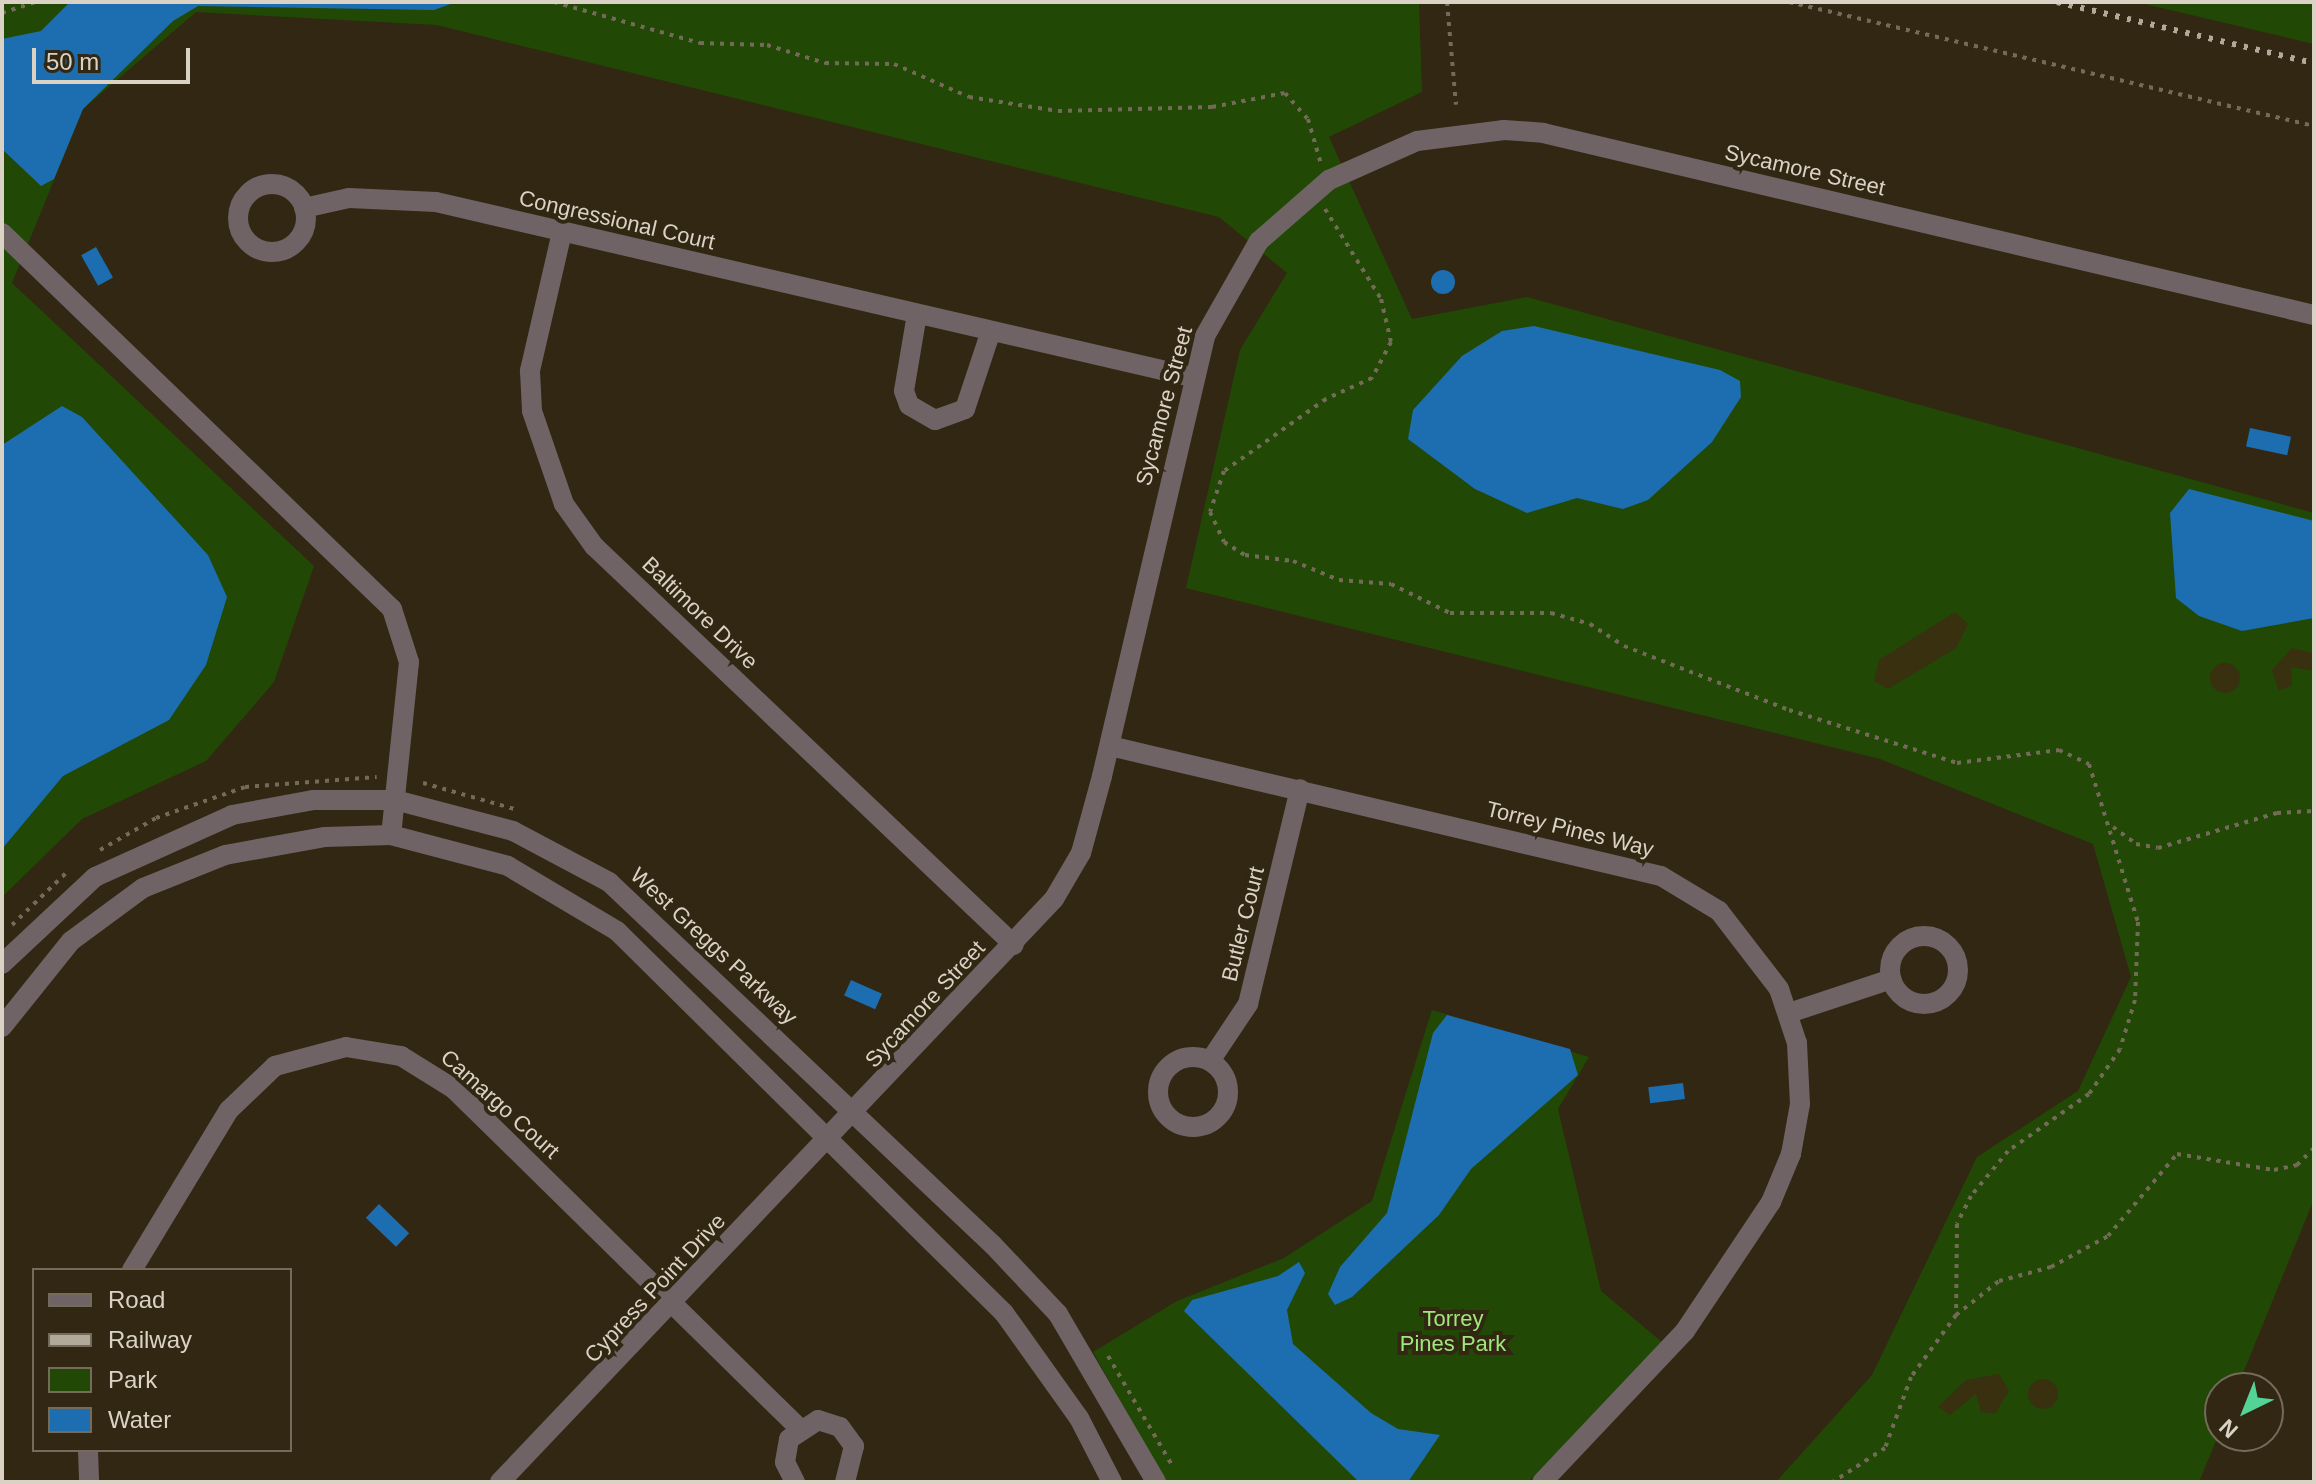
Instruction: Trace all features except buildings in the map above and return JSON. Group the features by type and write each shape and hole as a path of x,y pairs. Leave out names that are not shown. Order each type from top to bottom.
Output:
{"street":[{"name":"Sycamore Street","path":"844,1125 1014,945 1081,853 1110,746 1192,377 1236,272 1286,213 1322,186 1417,141 1504,130 1543,133 2314,315"},
{"name":"Congressional Court","path":"304,208 388,196 562,232 1192,377"},
{"name":"Baltimore Drive","path":"562,232 530,371 532,411 564,504 594,546 1014,945"},
{"path":"2,233 392,609 409,662 391,835"},
{"path":"917,314 904,391 909,405 935,420 965,409 991,331"},
{"name":"Torrey Pines Way","path":"1110,746 1661,876 1719,911 1753,948 1789,1013 1800,1104 1791,1154 1771,1202 1685,1331 1542,1482"},
{"name":"Butler Court","path":"1210,1061 1248,1004 1300,789"},
{"name":"West Greggs Parkway","path":"2,964 95,877 159,842 232,815 313,800 395,800 513,831 609,882 844,1125 1004,1313 1079,1418 1112,1482"},
{"name":"West Greggs Parkway","path":"2,1027 71,941 143,888 270,844 391,835 508,866 617,931 1058,1314 1156,1482"},
{"path":"1789,1013 1891,979"},
{"name":"Camargo Court","path":"133,1268 244,1091 288,1059 320,1049 365,1048 436,1074 676,1300 799,1428"},
{"name":"Cypress Point Drive","path":"500,1482 844,1125"},
{"path":"795,1482 785,1450 799,1428 829,1422 849,1435 856,1457 845,1482"},
{"path":"88,1452 89,1482"}],"path":[{"path":"2,13 35,2"},
{"path":"554,2 700,43 767,45 825,63 894,64 969,97 1058,111 1212,107 1285,93 1308,119 1335,233 1381,299 1391,342 1372,378 1326,399 1224,471 1210,512 1224,542 1245,555 1293,561 1339,580 1391,584 1450,613 1551,613 1590,624 1624,646 1789,710 1957,763 2059,750 2089,764 2111,825 2138,922 2135,1000 2124,1037 2089,1094 2008,1151 1971,1196 1957,1224 1956,1315"},
{"path":"1447,2 1456,105"},
{"path":"1789,2 2314,126"},
{"path":"2,313 2,339"},
{"path":"2111,825 2136,844 2158,848 2277,813 2314,811"},
{"path":"1833,1482 1885,1448 1911,1377 1956,1315 1999,1281 2051,1267 2108,1236 2177,1154 2274,1170 2297,1165 2314,1148"}],"green space":[{"path":"2,2 1419,2 1422,92 1329,137 1412,319 1527,297 2314,513 2314,1199 2244,1372 2204,1372 2204,1452 2211,1452 2199,1482 1776,1482 1872,1375 1977,1157 2078,1091 2131,977 2093,844 1880,759 1186,588 1240,350 1287,273 1219,217 437,25 196,12 83,109 12,283 314,566 274,682 206,761 82,819 2,897"},
{"path":"2136,2 2314,2 2314,44"},
{"name":"Torrey Pines Park","path":"1432,1010 1589,1057 1558,1109 1601,1291 1663,1343 1528,1482 1166,1482 1093,1352 1177,1301 1284,1258 1372,1201"}],"sand":[{"path":"1955,612 1968,624 1956,648 1888,689 1874,681 1879,660"},
{"path":"2292,648 2313,653 2314,671 2291,667 2292,685 2279,691 2272,670"},
{"path":"2225,663 2236,667 2240,678 2236,689 2225,693 2214,689 2210,678 2214,667"},
{"path":"1999,1374 2009,1391 1995,1414 1981,1412 1976,1394 1950,1415 1938,1407 1966,1380"},
{"path":"2043,1379 2054,1383 2058,1394 2054,1405 2043,1409 2032,1405 2028,1394 2032,1383"}],"water":[{"path":"70,2 456,2 434,10 198,6 173,21 83,109 54,179 41,186 2,149 2,39 41,31"},
{"path":"96,247 113,278 98,286 81,255"},
{"path":"1443,270 1451,274 1455,282 1451,290 1443,294 1435,290 1431,282 1435,274"},
{"path":"1534,326 1720,370 1740,381 1741,397 1712,442 1648,500 1623,509 1577,498 1527,513 1475,489 1408,439 1413,410 1462,356 1502,331"},
{"path":"62,406 82,417 208,555 227,597 206,665 169,720 63,776 2,849 2,445"},
{"path":"2250,428 2291,437 2287,455 2246,447"},
{"path":"2189,489 2314,521 2314,618 2242,631 2199,616 2176,598 2170,513"},
{"path":"851,980 882,994 875,1009 844,996"},
{"path":"1447,1015 1570,1049 1578,1075 1471,1169 1439,1215 1352,1297 1335,1305 1328,1294 1340,1267 1387,1213 1433,1033"},
{"path":"1683,1083 1685,1099 1650,1103 1648,1087"},
{"path":"379,1204 409,1233 396,1247 366,1218"},
{"path":"1299,1262 1305,1273 1287,1310 1293,1344 1371,1413 1398,1429 1440,1435 1408,1482 1359,1482 1184,1311 1192,1300 1278,1276"}],"railway":[{"path":"2057,2 2314,63"}]}
